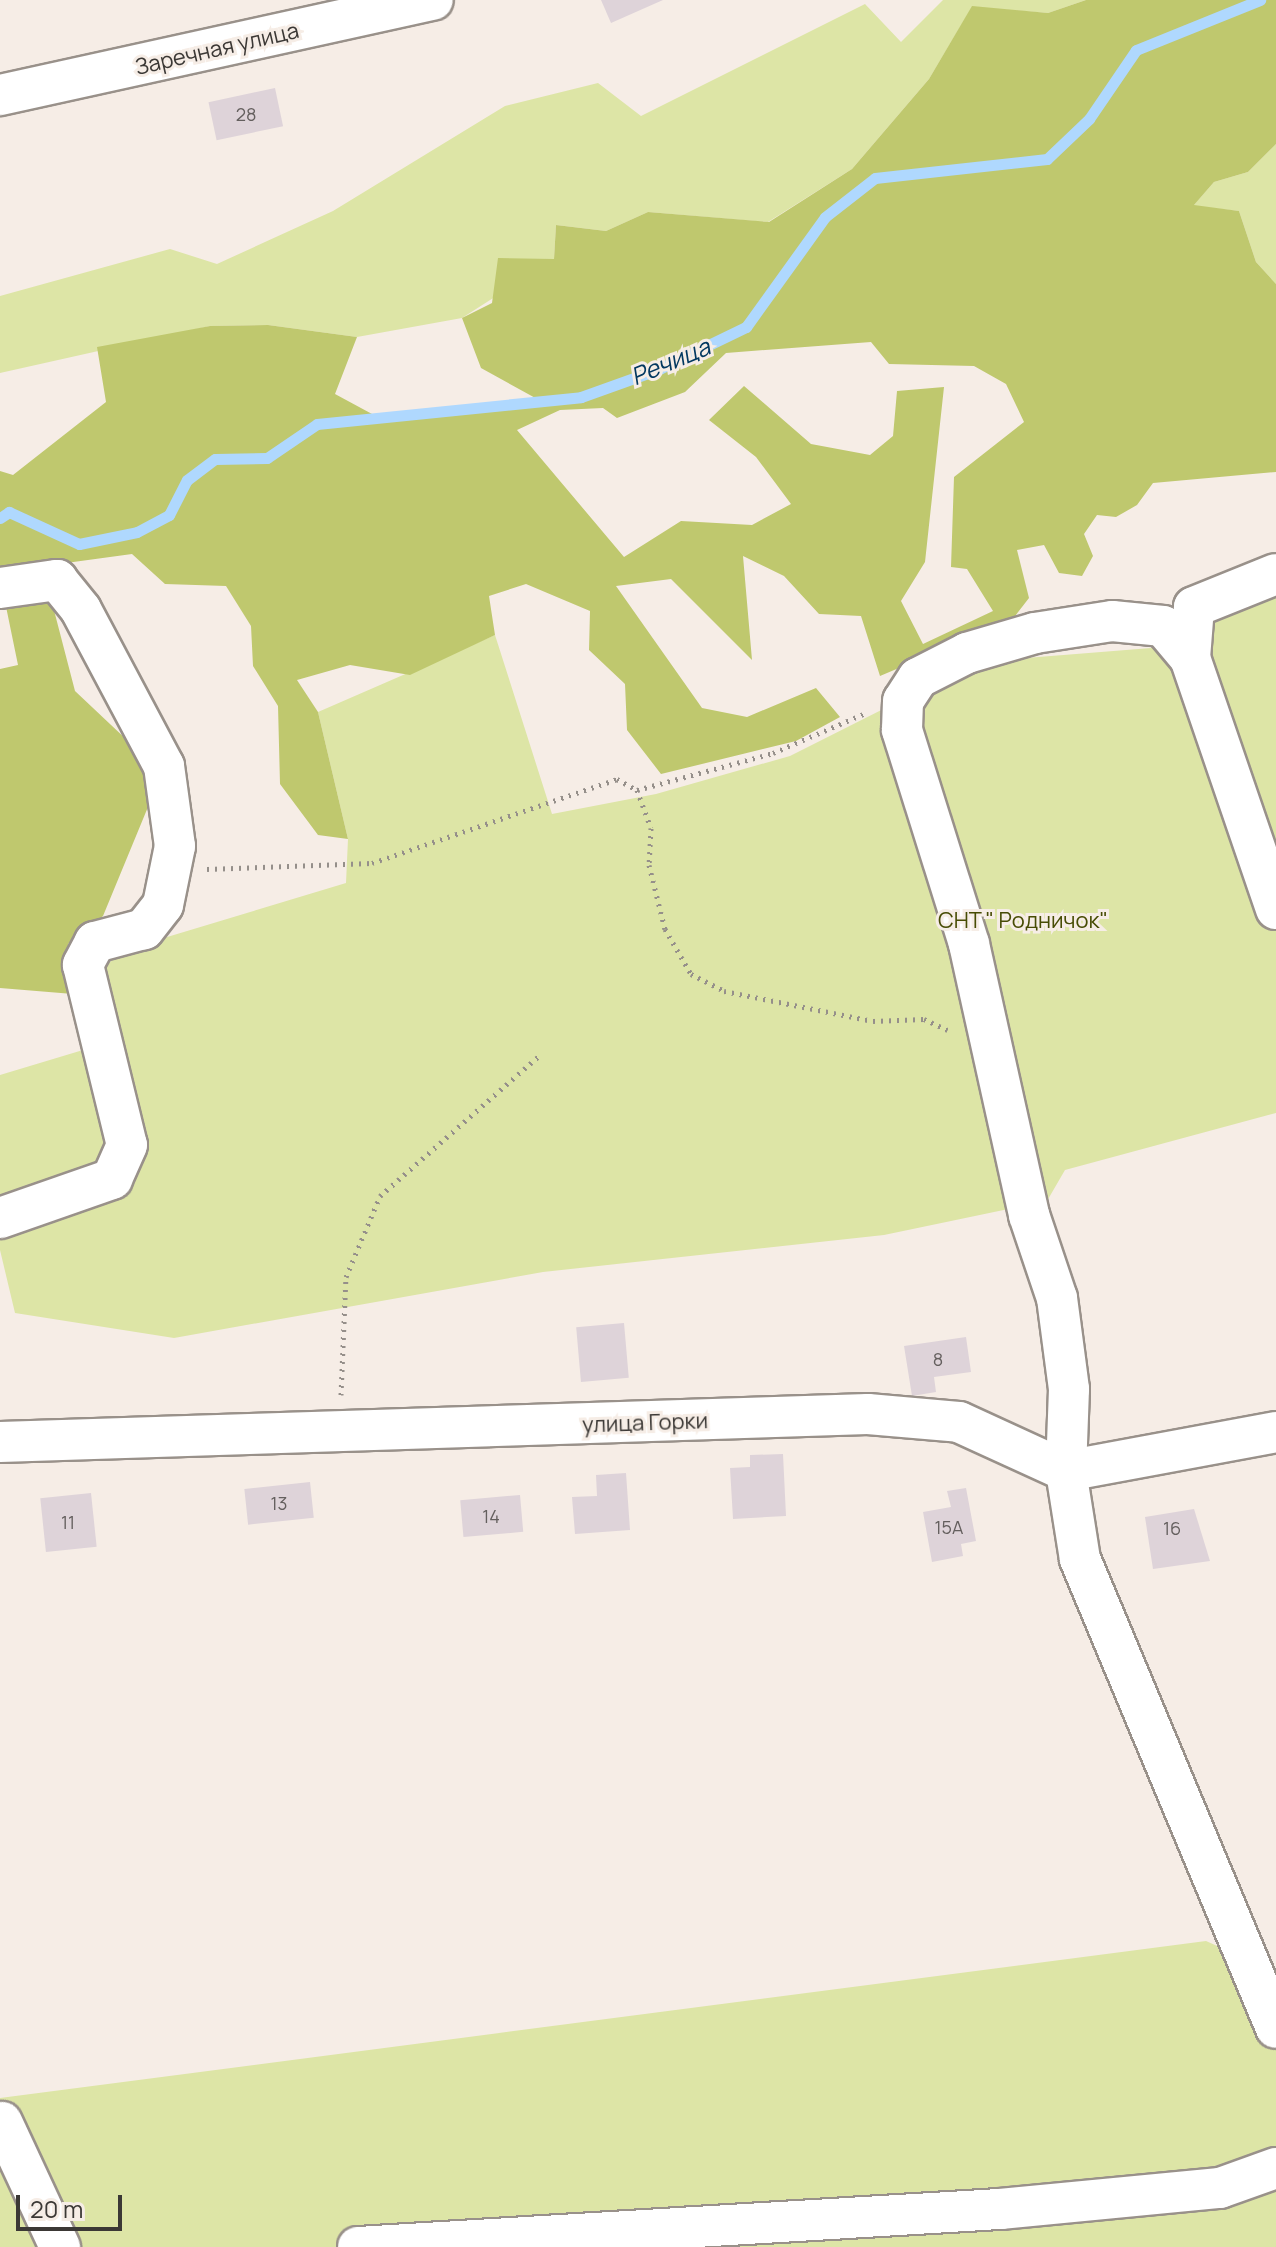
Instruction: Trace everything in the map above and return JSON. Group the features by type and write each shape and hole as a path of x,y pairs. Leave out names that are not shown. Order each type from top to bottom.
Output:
{"street":[{"name":"Заречная улица","path":"0,95 433,0"},
{"path":"1190,658 1194,607 1276,574"},
{"path":"0,588 57,580 81,610 164,766 175,846 163,905 144,929 95,942 83,965 127,1145 112,1179 0,1218"},
{"path":"1276,909 1190,658 1163,626 1112,621 1035,633 918,678 903,701 902,718 969,944 1029,1215 1057,1298 1069,1389 1066,1471 1080,1559 1276,2028"},
{"name":"улица Горки","path":"0,1442 868,1414 959,1422 1066,1471"},
{"path":"1066,1471 1276,1432"},
{"path":"2,2122 60,2247"},
{"path":"358,2247 1000,2209 1220,2188 1276,2168"}],"path":[{"path":"637,790 773,753 882,707 902,718"},
{"path":"163,905 203,869 372,863 617,779 637,790 651,828 649,865 665,929 691,974 724,991 873,1021 924,1019 956,1035"},
{"path":"343,1432 346,1277 380,1196 539,1056"}],"green space":[{"path":"943,0 1086,0 1048,13 972,7 929,79 852,169 768,222 648,212 606,231 556,225 554,259 462,318 357,337 268,325 210,326 0,373 0,296 170,249 217,264 333,211 505,106 598,83 641,116 865,4 901,42"},
{"path":"1086,0 1276,0 1276,144 1248,172 1214,182 1194,205 1239,211 1256,262 1276,284 1276,472 1153,483 1137,505 1116,517 1097,515 1084,534 1093,556 1082,576 1059,573 1044,545 1017,550 1029,598 1012,620 880,676 861,616 819,614 784,576 743,556 752,660 671,579 616,586 702,708 747,717 816,688 840,717 796,741 661,774 627,730 625,684 589,650 590,611 526,584 489,596 495,635 410,675 350,665 297,680 318,712 348,839 318,835 280,784 278,706 253,666 251,626 226,586 165,584 132,554 0,572 0,471 13,475 106,402 97,347 210,326 268,325 357,337 335,394 385,421 539,400 481,368 462,318 492,303 498,258 554,259 556,225 606,231 648,212 769,222 852,169 929,79 972,6 1048,13","holes":["871,342 889,364 974,366 1006,384 1024,422 954,477 951,567 967,569 993,611 923,644 901,601 925,562 944,387 897,391 893,436 870,455 811,444 744,386 709,420 756,457 791,504 752,525 681,521 624,557 517,430 560,410 603,408 617,418 685,392 726,353"]},
{"path":"1276,144 1276,284 1256,262 1239,211 1193,206 1214,182 1248,172"},
{"path":"49,591 75,691 128,741 155,790 103,916 68,944 73,994 0,988 0,669 18,665 3,592"},
{"name":"СНТ \" Родничок\"","path":"1276,596 1276,1113 1065,1170 1047,1201 884,1235 543,1272 174,1338 15,1313 0,1250 0,1075 83,1050 73,994 124,950 346,883 348,839 318,712 495,635 552,814 656,794 790,756 931,685 1026,658 1151,648 1210,612"},
{"path":"1206,1941 1276,1972 1276,2247 0,2247 0,2098"}],"building":[{"path":"601,0 663,0 611,23"},
{"path":"275,88 283,126 217,140 208,102"},
{"path":"624,1323 629,1378 581,1382 576,1327"},
{"path":"966,1337 971,1372 934,1377 936,1392 912,1396 904,1346"},
{"path":"783,1454 786,1516 733,1519 730,1468 750,1467 750,1455"},
{"path":"626,1473 630,1530 575,1534 572,1497 597,1496 596,1475"},
{"path":"310,1482 314,1518 248,1525 244,1489"},
{"path":"966,1488 976,1541 961,1544 963,1556 932,1562 923,1512 951,1507 947,1491"},
{"path":"91,1493 97,1547 46,1552 40,1498"},
{"path":"520,1495 523,1532 463,1537 460,1500"},
{"path":"1194,1509 1210,1561 1153,1569 1145,1517"}],"waterway":[{"name":"Речица","path":"0,518 9,512 79,544 137,532 169,515 187,480 215,459 267,458 317,424 581,397 659,369 746,327 825,217 875,178 1047,159 1089,119 1136,50 1260,0"}]}
